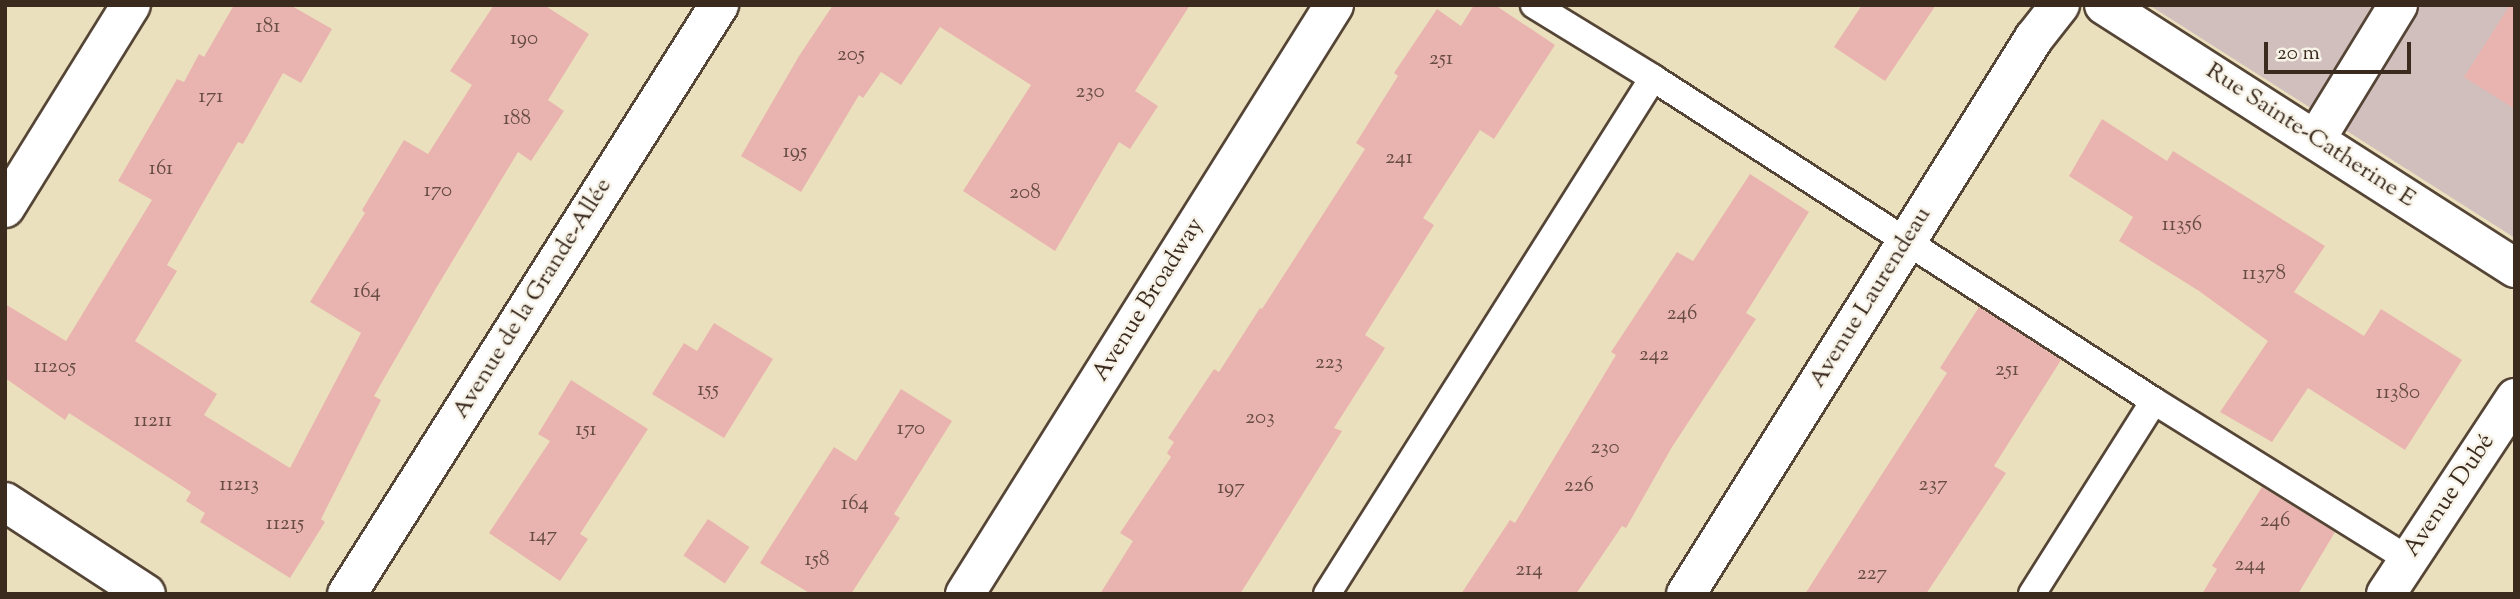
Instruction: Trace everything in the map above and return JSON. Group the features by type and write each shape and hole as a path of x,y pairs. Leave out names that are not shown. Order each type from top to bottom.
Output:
{"street":[{"path":"5,208 131,5"},
{"name":"Avenue de la Grande-Allée","path":"347,594 719,5"},
{"name":"Avenue Broadway","path":"965,594 1334,5"},
{"name":"Avenue Laurendeau","path":"1686,594 1906,241 2035,38 2060,5"},
{"name":"Rue Sainte-Catherine E","path":"2104,5 2515,268"},
{"path":"2316,139 2398,5"},
{"name":"Avenue Dubé","path":"2386,594 2515,398"},
{"path":"5,502 146,594"}],"lane":[{"path":"1534,5 1653,78 2154,401 2408,559"},
{"path":"1327,594 1653,78"},
{"path":"2032,594 2154,401"}],"shaded area":[{"path":"2149,5 2515,5 2515,238"}],"building":[{"path":"234,5 290,5 332,29 301,83 283,73 243,144 238,142 167,265 177,271 135,341 217,394 204,415 290,468 361,333 310,302 365,213 362,210 404,140 428,154 472,85 450,71 494,5 544,5 589,34 548,100 564,111 531,161 518,152 435,290 374,396 381,400 321,519 325,522 290,578 200,522 205,513 186,501 191,492 69,413 65,420 5,378 5,304 66,341 152,200 118,181 177,79 184,82 199,54 204,57"},
{"path":"833,5 1190,5 1135,91 1158,106 1130,149 1119,142 1055,251 963,191 1031,85 940,27 901,85 881,72 863,98 859,95 801,192 741,156 799,56"},
{"path":"1474,5 1495,5 1555,45 1494,139 1480,130 1423,218 1434,225 1365,335 1385,348 1334,428 1342,431 1240,594 1100,594 1133,541 1120,533 1171,457 1167,453 1174,442 1168,438 1214,369 1219,372 1260,308 1262,309 1365,149 1356,143 1398,76 1394,73 1437,9 1461,26"},
{"path":"1862,5 1936,5 1885,81 1834,47"},
{"path":"2510,5 2515,5 2515,109 2464,77"},
{"path":"2102,119 2167,161 2173,151 2325,246 2294,292 2364,336 2381,309 2462,360 2405,450 2308,388 2272,442 2220,412 2268,341 2199,291 2119,241 2133,217 2069,176"},
{"path":"1750,174 1809,212 1746,313 1756,319 1672,447 1626,528 1622,526 1576,594 1461,594 1510,520 1515,523 1616,355 1611,352 1677,252 1693,261"},
{"path":"1979,307 2061,360 1994,466 2006,473 1926,594 1805,594 1947,373 1940,368"},
{"path":"714,323 773,359 724,438 652,394 684,343 697,351"},
{"path":"571,380 648,429 580,534 588,539 560,581 489,533 550,441 538,434"},
{"path":"901,389 952,421 894,514 900,518 851,594 811,594 760,563 834,447 856,461"},
{"path":"2262,487 2335,532 2298,594 2202,594 2217,569 2212,566"},
{"path":"708,519 749,547 725,583 683,555"}]}
